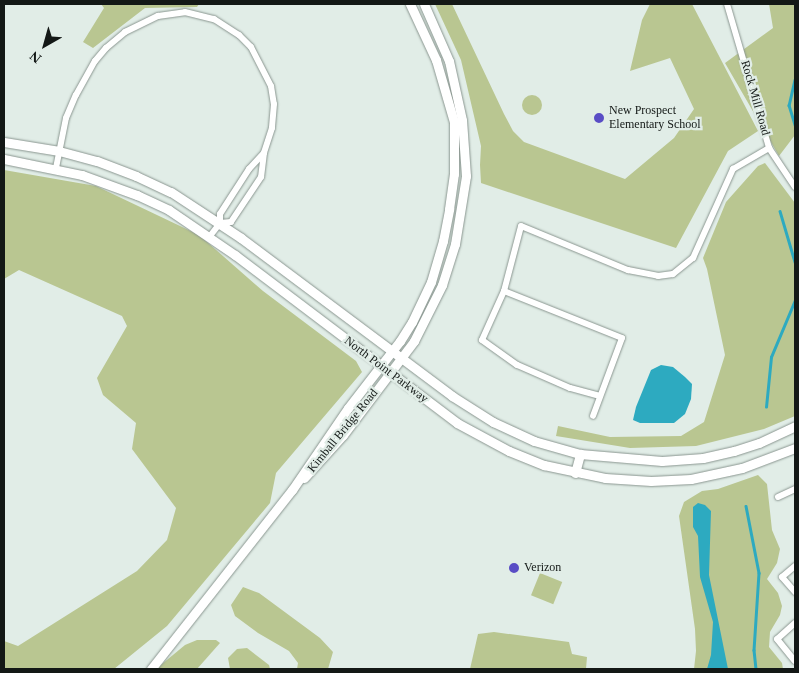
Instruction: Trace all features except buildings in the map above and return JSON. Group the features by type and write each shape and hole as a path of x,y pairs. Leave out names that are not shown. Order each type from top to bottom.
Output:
{"street":[{"name":"Kimball Bridge Road","path":"151,669 292,490 311,460 392,352 412,322 430,282 445,234 454,174 454,122 436,60 410,4"},
{"name":"Kimball Bridge Road","path":"292,490 322,461 400,358 422,327 446,275 459,223 466,176 462,120 450,61 424,4"},
{"name":"Rock Mill Road","path":"726,4 769,148 795,187"},
{"path":"56,168 66,118 95,61 106,48 125,32 158,16 184,12 214,19 228,26 251,47 259,59 271,86 274,104 272,128 264,153 261,177 231,222 220,222"},
{"name":"North Point Parkway","path":"4,142 59,151 96,161 171,192 220,222 452,396 493,422 534,441 580,454 650,461 703,458 747,447 795,426"},
{"path":"600,396 570,388 516,365 482,340 504,291 521,226 628,270 658,276 681,269 693,258 733,168 769,148"},
{"path":"210,236 220,222 220,214 249,170 264,153"},
{"name":"North Point Parkway","path":"4,159 56,168 102,181 168,210 210,236 457,423 490,442 544,465 575,473 636,481 691,479 742,468 795,448"},
{"path":"504,291 622,338 593,416"},
{"path":"575,473 580,454"},
{"path":"778,497 795,489"},
{"path":"795,566 782,577 795,592"},
{"path":"795,624 777,639 795,661"}],"green space":[{"path":"101,4 199,4 197,7 145,8 93,48 83,42 104,8"},
{"path":"435,4 452,4 504,114 513,131 524,142 625,179 674,138 694,109 670,58 630,71 642,20 650,4 692,4 758,131 728,151 676,248 481,183 481,146 461,60"},
{"path":"769,4 795,4 795,135 779,156 725,63 773,28"},
{"path":"528,95 536,95 542,101 542,109 536,115 528,115 522,109 522,101"},
{"path":"765,163 795,203 795,416 764,429 696,446 630,448 556,436 558,426 610,437 681,436 704,422 725,355 703,258 726,202 758,166"},
{"path":"4,170 96,186 199,235 263,291 356,361 362,372 276,473 270,503 167,626 114,669 4,669 4,641 18,646 137,571 167,540 176,508 132,449 136,423 103,395 97,378 127,326 122,316 19,270 4,279"},
{"path":"758,475 767,484 772,530 780,549 777,563 767,579 778,593 782,606 780,615 770,632 769,647 782,663 783,669 694,669 696,651 695,629 679,516 684,502 702,491 718,489"},
{"path":"540,573 562,582 553,604 531,595"},
{"path":"243,587 259,593 320,638 333,652 328,669 297,669 298,663 289,651 258,633 235,616 231,605"},
{"path":"494,632 569,642 572,654 587,657 586,669 470,669 478,634"},
{"path":"197,640 216,640 220,643 197,669 156,669 185,645"},
{"path":"247,648 269,665 270,669 230,669 228,658 237,649"}],"water":[{"path":"661,365 673,367 692,384 691,399 685,414 674,423 640,423 633,420 636,407 651,370"},
{"path":"698,503 705,505 711,511 709,575 728,669 707,669 711,655 713,622 700,577 698,536 693,527 693,507"}],"waterway":[{"path":"795,80 789,105 795,125"},
{"path":"780,211 795,262"},
{"path":"766,407 771,357 795,300"},
{"path":"746,506 759,573 754,650 756,669"}],"place":[{"name":"New Prospect Elementary School","path":"599,118"},
{"name":"Verizon","path":"514,568"}]}
